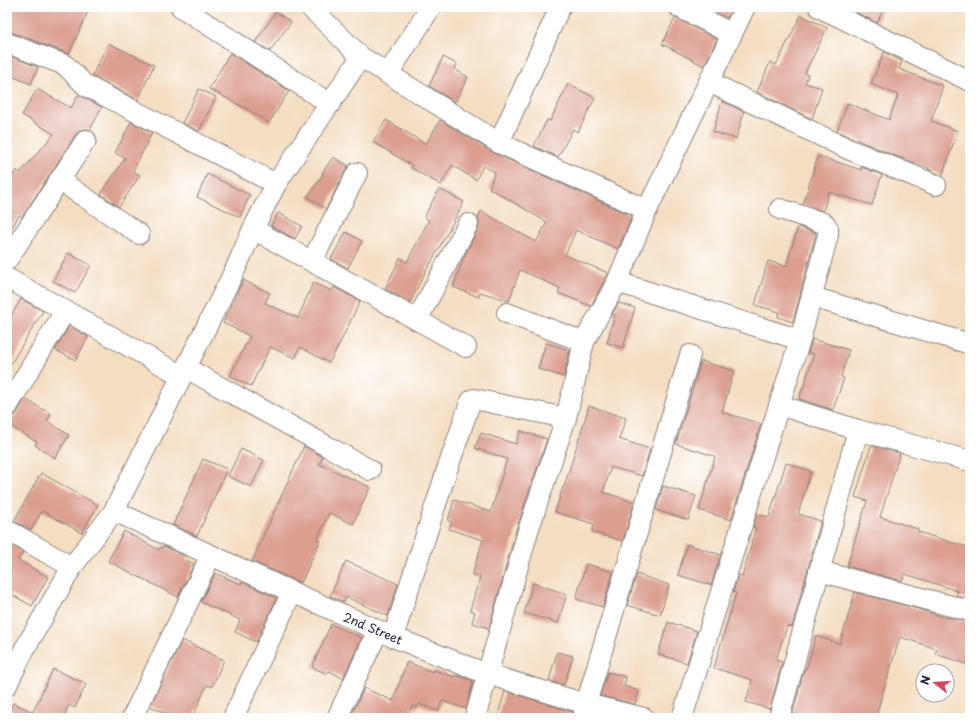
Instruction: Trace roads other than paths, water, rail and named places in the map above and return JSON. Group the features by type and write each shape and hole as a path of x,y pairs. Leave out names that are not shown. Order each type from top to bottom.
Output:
{"street":[{"path":"181,7 330,104"},
{"path":"310,7 361,57 498,143 647,210"},
{"path":"388,74 431,7"},
{"path":"498,143 560,7"},
{"path":"679,7 732,34"},
{"path":"475,718 528,531 566,418 584,342 617,282 647,210 745,7"},
{"path":"819,7 970,81"},
{"path":"7,43 66,65 86,86 276,184"},
{"path":"7,685 24,650 72,567 114,511 235,270 253,229 276,184 361,57"},
{"path":"709,82 848,150 936,184"},
{"path":"7,260 86,140"},
{"path":"312,261 357,173"},
{"path":"59,180 139,234"},
{"path":"682,718 800,340 828,235 828,228 824,223 780,209"},
{"path":"417,320 468,224"},
{"path":"253,229 466,347"},
{"path":"7,278 65,311 370,470"},
{"path":"617,282 800,340"},
{"path":"812,297 970,344"},
{"path":"7,407 65,311"},
{"path":"507,313 584,342"},
{"path":"584,711 690,355"},
{"path":"337,718 385,634 472,400 566,418"},
{"path":"779,405 858,430 970,462"},
{"path":"779,718 858,430"},
{"name":"2nd Street","path":"114,511 385,634 487,674 584,711 644,718"},
{"path":"7,530 72,567"},
{"path":"132,718 211,555"},
{"path":"819,571 970,611"},
{"path":"233,718 292,592"}]}
